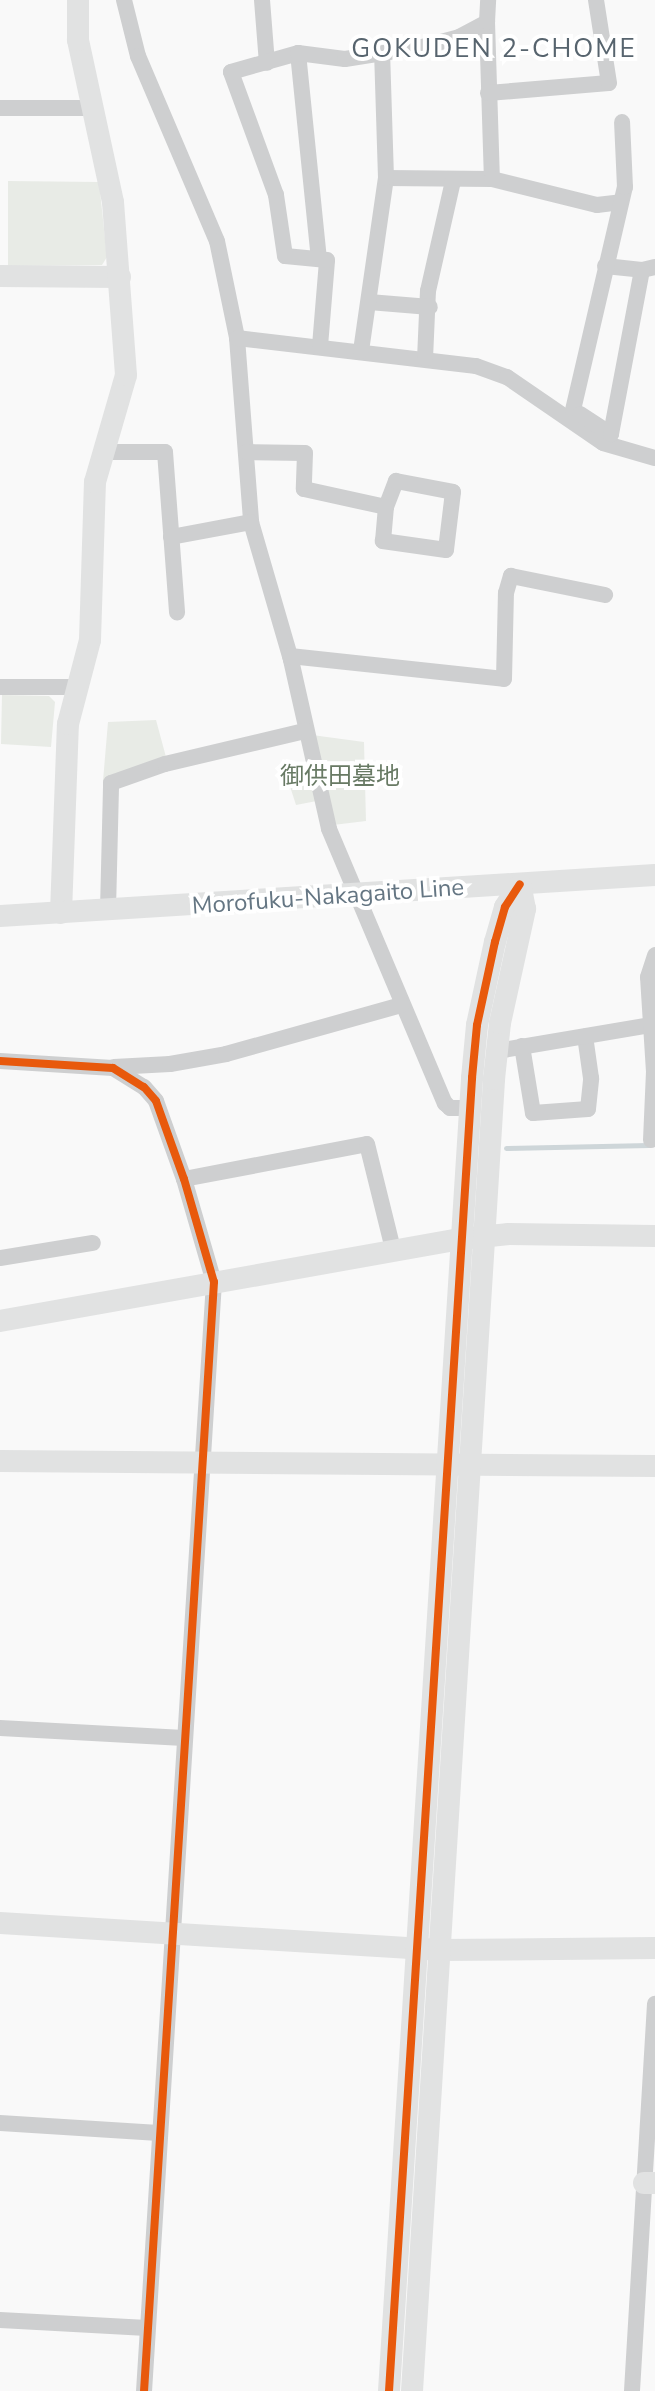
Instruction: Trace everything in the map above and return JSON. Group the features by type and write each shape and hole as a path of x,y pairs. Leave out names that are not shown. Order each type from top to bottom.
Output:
{"street":[{"path":"61,913 68,724 90,640 94,494 126,375 120,277 109,177 78,40 78,0"},
{"path":"124,0 138,56 217,241 237,338 251,522 290,656 329,829 445,1103 450,1108 470,1108"},
{"path":"262,0 267,63"},
{"path":"488,0 492,179"},
{"path":"488,93 609,83 596,0"},
{"path":"320,346 327,260 285,256 276,195 231,72 298,53 345,59 382,54 459,37 487,22"},
{"path":"298,53 319,258"},
{"path":"361,351 386,178 382,54"},
{"path":"0,108 92,108"},
{"path":"573,410 625,187 622,122"},
{"path":"386,178 492,179 597,205 621,202"},
{"path":"425,359 430,307 428,291 453,181"},
{"path":"530,392 537,386 611,434 648,269 605,266"},
{"path":"0,276 120,277"},
{"path":"369,302 430,307"},
{"path":"237,338 476,366 507,377 603,443 655,458"},
{"path":"104,452 165,452 177,613"},
{"path":"246,452 305,453 304,489 386,507"},
{"path":"396,481 453,492 446,550 383,541 386,507 396,481"},
{"path":"171,537 251,522"},
{"path":"290,656 504,679 506,593 511,576 605,595"},
{"path":"0,687 79,687"},
{"path":"108,910 111,783 165,764 305,731"},
{"name":"Morofuku-Nakagaito Line","path":"0,916 655,875"},
{"path":"389,2391 415,1949 458,1464 484,1236 497,1051 525,909 520,884"},
{"path":"412,2391 439,1950 458,1464 461,1239 470,1108 477,1025 495,942 505,907 520,884"},
{"path":"651,1140 654,1072 648,977 655,955"},
{"path":"0,1061 113,1068 170,1064 226,1054 401,1005"},
{"path":"497,1051 650,1025"},
{"path":"522,1046 533,1113 588,1109 591,1078 585,1036"},
{"path":"113,1068 144,1087 156,1101 184,1179 214,1282 144,2391"},
{"path":"184,1179 367,1144 393,1249"},
{"path":"0,1321 393,1249 484,1236 655,1236"},
{"path":"0,1258 93,1243"},
{"path":"0,1461 655,1466"},
{"path":"0,1728 184,1738"},
{"path":"0,1923 439,1950 655,1948"},
{"path":"632,2391 650,2183 655,2004"},
{"path":"0,2123 159,2133"},
{"path":"0,2320 147,2328"}],"green space":[{"path":"8,181 99,182 107,257 102,265 8,266"},
{"path":"2,695 49,696 55,702 51,747 1,744"},
{"path":"156,720 166,757 103,781 108,722"},
{"name":"御供田墓地","path":"312,735 364,742 366,821 333,825 327,799 296,805 286,774 319,766"}],"waterway":[{"path":"506,1148 649,1145"}],"cycle path":[{"path":"389,2391 472,1078 477,1025 495,942 505,907 520,884"},
{"path":"0,1061 113,1068 144,1087 156,1101 184,1179 214,1282 144,2391"}],"district":[{"name":"GOKUDEN 2-CHOME","path":"494,49"}]}
